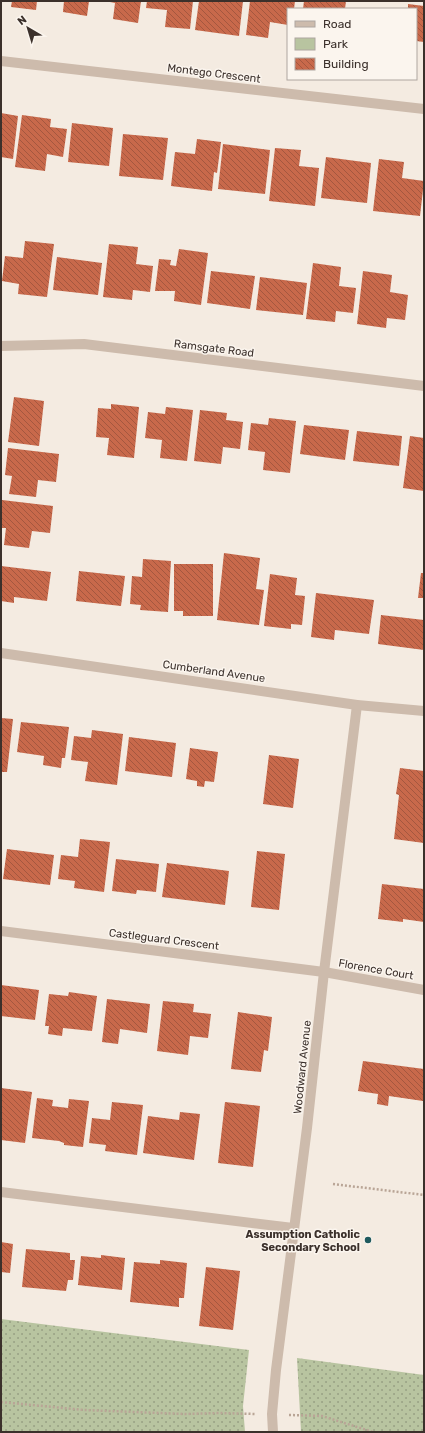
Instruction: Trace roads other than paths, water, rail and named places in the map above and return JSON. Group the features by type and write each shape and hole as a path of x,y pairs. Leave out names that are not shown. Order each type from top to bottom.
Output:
{"street":[{"name":"Montego Crescent","path":"1,61 424,109"},
{"name":"Ramsgate Road","path":"1,346 84,344 424,386"},
{"name":"Cumberland Avenue","path":"1,653 357,704 424,712"},
{"name":"Woodward Avenue","path":"273,1432 272,1414 357,704"},
{"name":"Castleguard Crescent","path":"1,931 324,972"},
{"name":"Florence Court","path":"324,972 424,990"},
{"path":"1,1192 294,1228"}],"place":[{"name":"Assumption Catholic Secondary School","path":"368,1240"}]}
